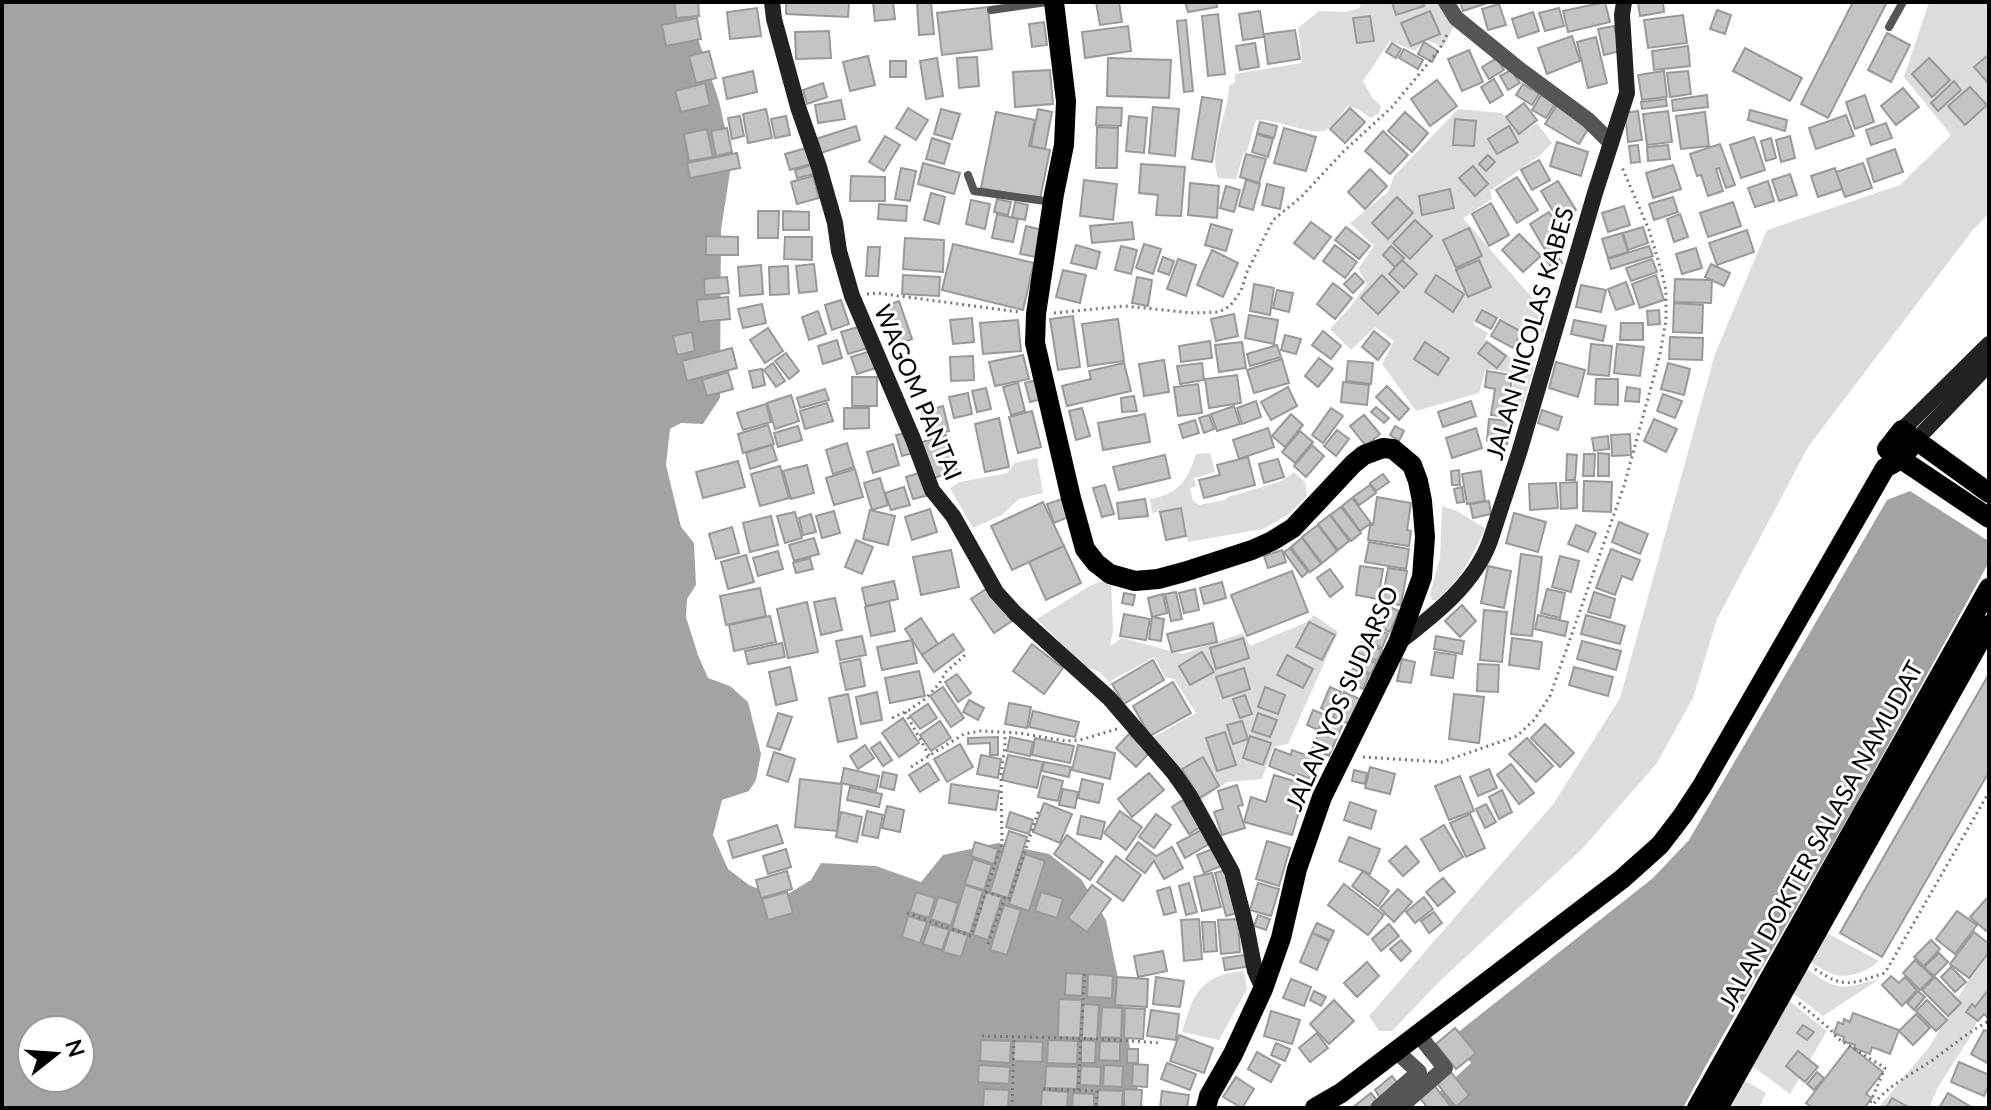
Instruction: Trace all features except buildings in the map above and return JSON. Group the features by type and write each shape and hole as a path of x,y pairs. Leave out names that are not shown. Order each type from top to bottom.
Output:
{"main road":[{"name":"JALAN YOS SUDARSO","path":"1054,2 1066,101 1064,145 1036,314 1035,343 1085,549 1110,574 1135,581 1158,579 1252,550 1293,528 1353,464 1364,455 1383,448 1393,449 1412,465 1422,501 1425,537 1422,577 1398,643 1322,797 1297,869 1281,938 1263,989 1233,1054 1209,1096 1206,1108"},
{"path":"1315,1108 1341,1093 1622,879 1660,845 1702,786 1891,459 1909,435 1989,493"},
{"path":"1891,459 1989,518"},
{"name":"JALAN DOKTER SALASA NAMUDAT","path":"1718,1108 1776,985 1989,588"},
{"name":"JALAN DOKTER SALASA NAMUDAT","path":"1697,1108 1776,985 1802,960 1989,625"}],"street":[{"name":"WAGOM PANTAI","path":"772,2 798,107 835,223 839,251 852,296 932,490 953,516 988,579 1015,613 1089,678 1173,772 1232,872 1255,971 1263,989"},
{"path":"1446,2 1456,18 1588,120 1611,143"},
{"name":"JALAN NICOLAS KABES","path":"1398,643 1447,603 1486,552 1519,453 1627,93 1622,15 1624,2"},
{"path":"1909,435 1989,344"},
{"path":"1909,435 1989,364"},
{"path":"1399,1108 1445,1068 1418,1034"},
{"path":"1378,1108 1419,1072 1396,1051"}],"lane":[{"path":"991,10 1047,2"},
{"path":"1889,27 1903,2"},
{"path":"968,175 974,191 1053,202"}],"path":[{"path":"852,296 877,293 1036,314 1125,306 1193,313 1219,312 1230,306 1241,291 1273,220 1301,197 1344,151 1392,107 1439,50 1456,18"},
{"path":"1343,756 1442,762 1517,736 1534,720 1550,696 1624,486 1660,354 1666,320 1666,291 1649,230 1611,143"},
{"path":"892,718 925,699 946,672 966,654"},
{"path":"905,712 930,757"},
{"path":"911,767 964,734 980,731 1066,741 1080,740 1132,723"},
{"path":"907,913 971,936 1002,843 1001,775 1005,733"},
{"path":"1802,960 1832,980 1849,984 1885,973 1989,792"},
{"path":"986,892 1009,899 1039,809"},
{"path":"988,944 1005,897"},
{"path":"1078,1090 1085,970"},
{"path":"1776,985 1837,1038 1885,1068 1869,1108"},
{"path":"1869,1108 1891,1086 1989,1021"},
{"path":"982,1036 1161,1043"},
{"path":"1012,1108 1014,1037"},
{"path":"1043,1089 1097,1091 1096,1108"}],"shaded area":[{"path":"2,2 691,2 696,33 719,101 732,159 721,230 720,398 703,424 681,423 670,429 666,465 681,527 694,543 696,585 687,599 686,617 698,655 708,678 730,686 748,702 761,754 756,780 749,791 722,800 713,835 728,869 749,885 781,898 811,880 821,863 876,866 921,882 943,855 998,843 1049,854 1081,879 1106,920 1125,1012 1132,1065 1143,1108 2,1108"},
{"path":"1361,2 1392,2 1396,15 1418,9 1423,2 1443,2 1455,24 1443,47 1426,40 1415,51 1390,41 1363,81 1381,106 1379,113 1371,118 1348,106 1332,125 1320,131 1256,120 1236,179 1218,178 1215,157 1229,86 1235,82 1235,74 1301,63 1298,28 1319,11 1345,12 1360,8","holes":["1370,16 1374,41 1357,43 1353,19"]},
{"path":"1929,2 1989,2 1989,56 1974,67 1989,84 1989,213 1972,231 1808,447 1717,619 1693,698 1657,763 1582,849 1440,981 1392,1031 1379,1031 1369,1016 1554,803 1620,698 1715,354 1767,230 1900,185 1951,135 1904,77","holes":["1929,58 1949,80 1932,96 1912,74","1970,87 1987,105 1965,125 1949,106"]},
{"path":"1458,109 1502,113 1519,135 1537,123 1552,143 1490,191 1492,199 1463,218 1548,316 1543,333 1524,332 1482,308 1473,324 1488,333 1485,339 1512,358 1533,360 1533,371 1521,412 1510,409 1514,373 1490,369 1485,371 1479,393 1416,411 1382,364 1394,341 1375,327 1351,350 1330,329 1367,284 1358,269 1374,246 1350,223 1388,192 1394,176","holes":["1397,197 1413,213 1389,239 1372,223","1479,260 1491,287 1469,297 1456,270","1436,276 1464,294 1453,311 1425,293","1425,342 1449,358 1438,375 1414,359"]},
{"path":"1210,453 1215,472 1194,478 1196,486 1190,488 1193,501 1199,505 1225,500 1282,481 1294,472 1305,482 1307,496 1289,514 1263,529 1188,542 1182,507 1152,513 1150,499 1175,490 1185,479 1196,454"},
{"path":"1037,458 1043,493 1019,499 1002,515 973,528 950,488 960,482 1007,473 1015,463"},
{"path":"1910,491 1987,540 1989,562 1683,1108 1422,1108 1471,1063 1452,1037 1653,878 1689,840 1887,500"},
{"path":"1442,506 1485,528 1464,568 1435,601 1430,594 1440,558"},
{"path":"1111,578 1113,631 1110,646 1122,638 1182,654 1243,633 1250,646 1307,622 1314,615 1338,632 1288,744 1273,747 1262,779 1227,782 1198,803 1152,738 1196,713 1174,679 1165,677 1154,657 1109,682 1100,672 1084,666 1037,619 1091,585"},
{"path":"1827,933 1879,961 1852,975 1840,976 1825,971 1810,962"},
{"path":"1989,945 1989,995 1969,1039 1939,1085 1929,1108 1878,1108 1930,1046"},
{"path":"1807,969 1838,986 1878,980 1823,1016 1793,993"},
{"path":"1244,971 1247,989 1219,1040 1182,1032 1190,1007 1201,988 1218,977"},
{"path":"1787,999 1827,1031 1790,1094 1748,1063"},
{"path":"1740,1078 1766,1093 1759,1108 1725,1108"}]}
